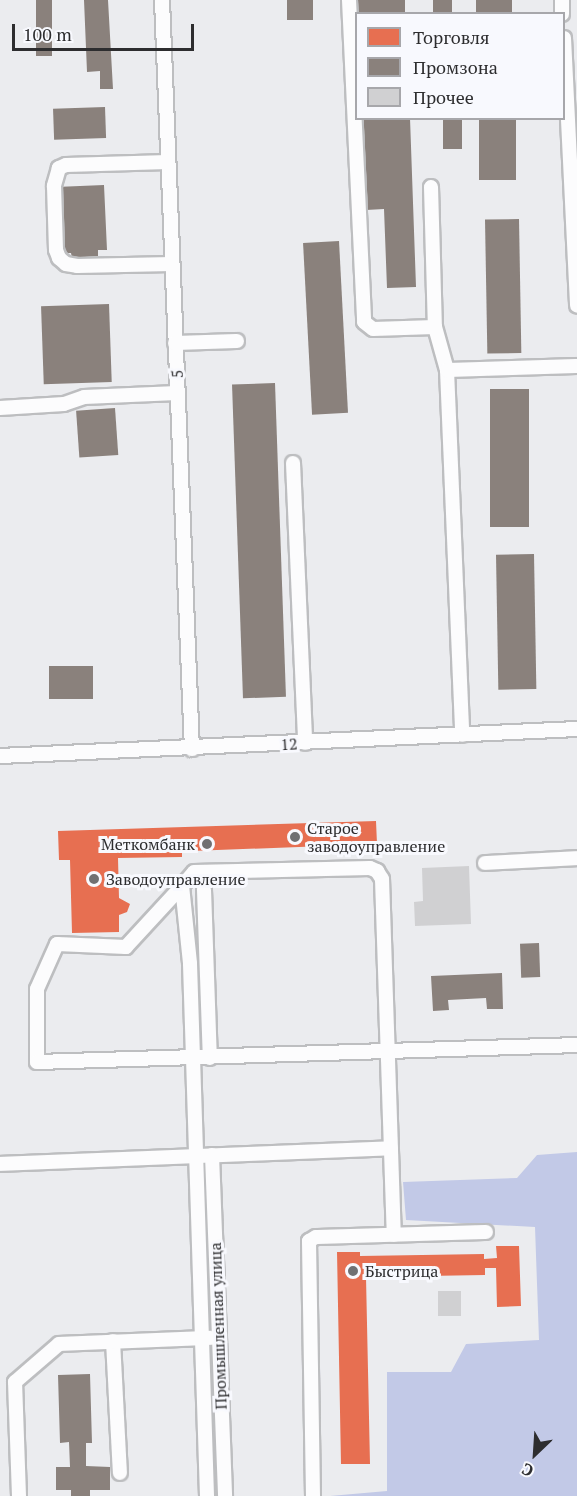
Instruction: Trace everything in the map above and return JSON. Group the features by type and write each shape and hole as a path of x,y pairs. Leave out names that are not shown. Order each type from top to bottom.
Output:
{"street":[{"name":"5","path":"162,0 192,749"},
{"path":"349,0 364,322 373,329 435,327"},
{"path":"565,45 572,93 577,306"},
{"path":"168,162 66,165 59,168 54,186 56,250 59,258 66,264 77,266 172,264"},
{"path":"431,187 435,327 447,370 462,735"},
{"path":"176,343 237,341"},
{"path":"447,370 577,366"},
{"path":"0,408 64,404 84,397 177,393"},
{"path":"293,463 305,743"},
{"name":"12","path":"0,756 192,749 577,729"},
{"path":"485,862 577,858"},
{"path":"394,1234 387,1052 382,879 377,871 370,868 194,872 126,947 57,944 37,989 38,1062 210,1058 387,1052 577,1045"},
{"name":"Промышленная улица","path":"182,886 190,963 207,1496"},
{"path":"204,890 210,1058"},
{"path":"0,1164 391,1148"},
{"name":"Промышленная улица","path":"212,1155 225,1496"},
{"path":"313,1496 309,1240 316,1237 486,1232"},
{"path":"15,1382 59,1344 219,1337"},
{"path":"113,1341 120,1473"},
{"path":"0,1379 15,1382"},
{"path":"15,1382 19,1496"}],"shaded area":[{"path":"577,1152 577,1496 330,1496 387,1491 387,1372 451,1372 466,1344 539,1340 535,1227 406,1220 403,1182 517,1178 537,1155"},
{"path":"202,1193 208,1193 208,1321 202,1321"},
{"path":"209,1360 214,1360 219,1496 214,1496"}],"building: Торговля":[{"name":"Заводоуправление","path":"376,821 377,844 182,851 182,857 118,858 119,898 130,904 127,912 119,915 119,932 72,933 70,860 59,860 58,831"},
{"path":"496,1246 519,1246 521,1306 497,1307 496,1268 485,1268 485,1275 366,1277 370,1464 341,1464 337,1252 360,1252 360,1256 484,1254 484,1259 497,1258"}],"building: Промзона":[{"path":"36,0 52,0 52,56 36,56"},
{"path":"84,0 108,0 113,89 100,89 100,71 87,72"},
{"path":"287,0 313,0 313,20 287,20"},
{"path":"358,0 405,0 405,12 358,12"},
{"path":"433,0 452,0 452,12 433,12"},
{"path":"476,0 512,0 512,12 476,12"},
{"path":"105,107 106,138 54,140 53,109"},
{"path":"362,120 410,120 416,287 387,288 384,209 366,210"},
{"path":"443,120 462,120 462,149 443,149"},
{"path":"479,120 516,120 516,180 479,180"},
{"path":"104,185 107,250 98,250 98,256 72,258 71,253 60,253 56,187"},
{"path":"519,219 521,353 487,354 485,220"},
{"path":"339,241 348,413 312,415 303,243"},
{"path":"109,304 112,382 44,384 41,306"},
{"path":"275,383 286,697 243,698 232,385"},
{"path":"490,389 529,389 529,527 490,527"},
{"path":"115,408 118,455 79,458 76,411"},
{"path":"534,554 536,689 498,690 496,555"},
{"path":"49,666 93,666 93,699 49,699"},
{"path":"539,943 540,977 521,978 520,944"},
{"path":"502,973 503,1009 487,1009 486,998 448,1000 449,1010 433,1011 431,976"},
{"path":"90,1374 92,1443 86,1443 86,1466 110,1467 110,1490 90,1490 90,1496 71,1496 71,1490 56,1490 56,1467 70,1467 69,1442 60,1443 58,1375"}],"building: Прочее":[{"path":"469,866 471,924 415,926 414,902 423,901 422,868"},
{"path":"438,1291 461,1291 461,1316 438,1316"}],"place":[{"name":"Старое заводоуправление","path":"295,837"},
{"name":"Меткомбанк","path":"207,844"},
{"name":"Заводоуправление","path":"94,879"},
{"name":"Быстрица","path":"353,1271"}]}
